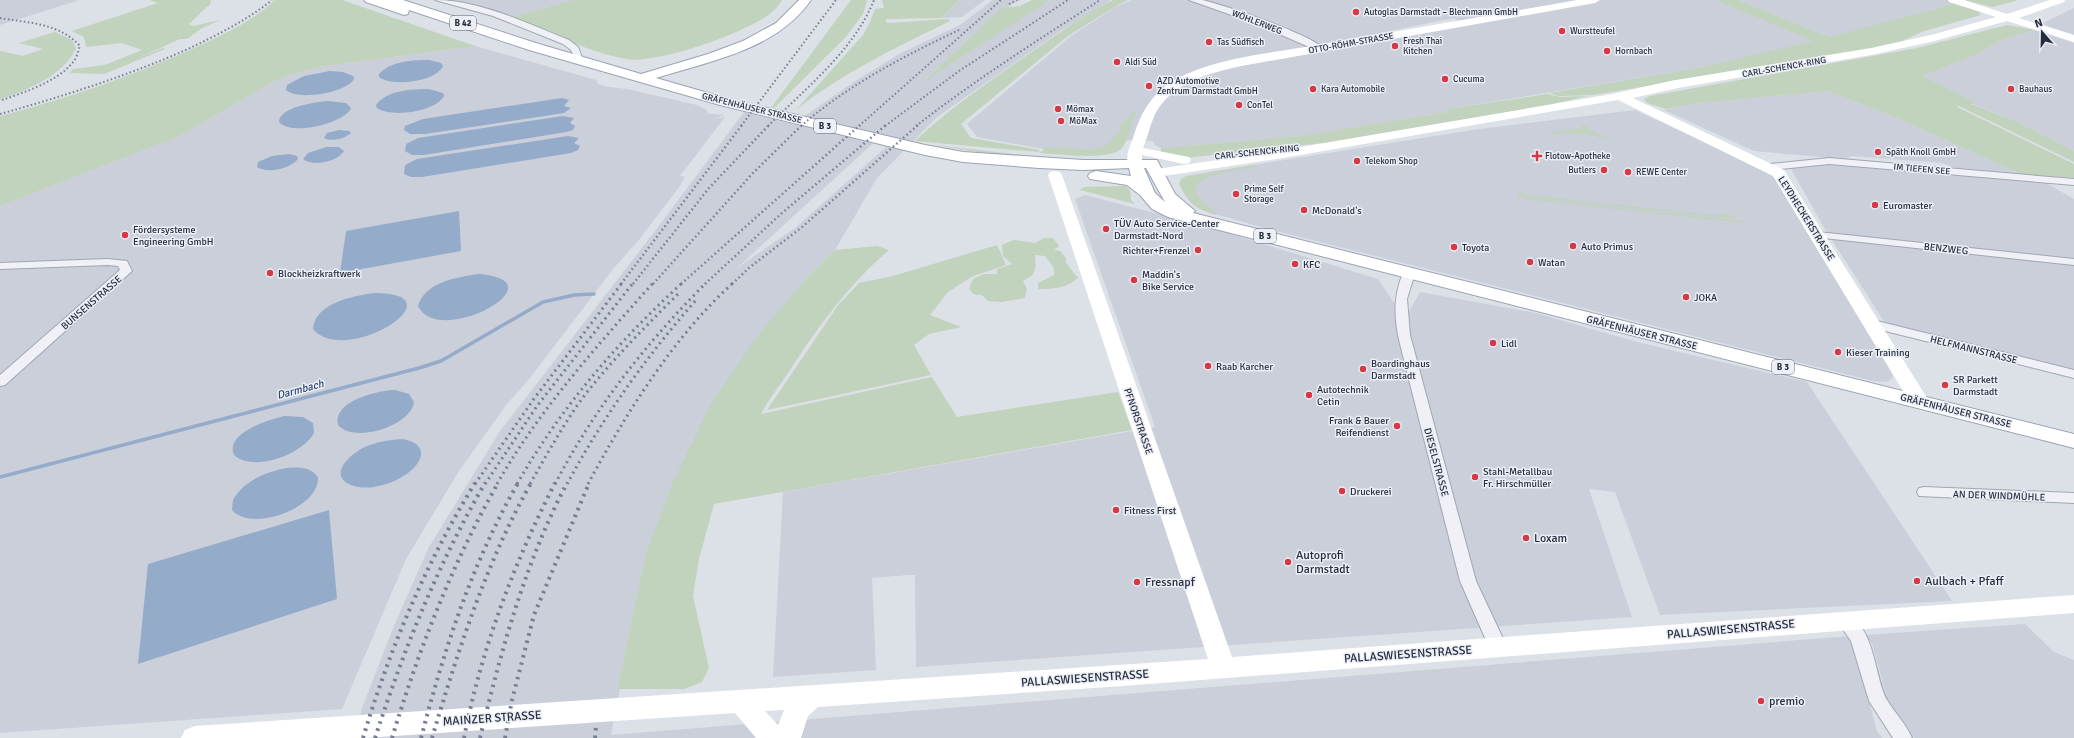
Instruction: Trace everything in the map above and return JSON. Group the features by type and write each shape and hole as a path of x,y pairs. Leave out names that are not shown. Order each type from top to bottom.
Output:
{"main road":[{"name":"B 42","path":"370,0 511,45 534,47"},
{"name":"B 42","path":"391,0 526,43 534,47 638,78"},
{"name":"OTTO-RÖHM-STRASSE","path":"1143,159 1147,114 1158,98 1170,88 1195,74 1247,61 1575,1 1596,0"},
{"path":"1953,0 2074,39"},
{"name":"CARL-SCHENCK-RING","path":"1886,48 1932,31 2038,0"},
{"name":"CARL-SCHENCK-RING","path":"1143,159 1184,160 1363,140 1886,48 1960,32 2010,18 2060,0"},
{"path":"638,78 753,36 802,4"},
{"path":"610,69 673,66"},
{"path":"673,66 668,75 673,88"},
{"name":"GRÄFENHÄUSER STRASSE","path":"638,78 865,136 963,157 991,158 1096,176 1143,159"},
{"name":"LEYDHECKERSTRASSE","path":"1616,95 1770,167 1784,178 1919,400"},
{"name":"CARL-SCHENCK-RING","path":"1143,159 1363,140"},
{"path":"991,158 1005,156 1103,160 1119,157 1143,159"},
{"name":"GRÄFENHÄUSER STRASSE","path":"963,157 982,166 1054,169 1143,159"},
{"name":"GRÄFENHÄUSER STRASSE","path":"1143,159 1145,191 1152,201 1160,208 1409,273 2074,440"},
{"name":"GRÄFENHÄUSER STRASSE","path":"1143,159 1166,195 1174,204 1210,221"},
{"name":"PFNORSTRASSE","path":"1054,169 1223,667"},
{"name":"B 3","path":"1096,176 1132,181 1145,191"},
{"name":"PALLASWIESENSTRASSE","path":"742,701 1123,676 1223,667 2074,604"},
{"path":"787,738 797,710 812,696"},
{"path":"742,701 772,738"},
{"name":"MAINZER STRASSE","path":"195,738 742,701"}],"street":[{"path":"439,0 496,14 566,42 575,49 579,60"},
{"name":"WÖHLERWEG","path":"1193,0 1232,12 1298,38 1319,48"},
{"name":"IM TIEFEN SEE","path":"1770,167 1829,161 2074,182"},
{"name":"BENZWEG","path":"1818,235 2074,262"},
{"name":"BUNSENSTRASSE","path":"0,266 108,262 123,263 126,271 6,372 0,382"},
{"name":"DIESELSTRASSE","path":"1409,273 1402,288 1400,312 1406,344 1468,581 1498,647"},
{"name":"HELFMANNSTRASSE","path":"1873,324 2074,374"},
{"name":"AN DER WINDMÜHLE","path":"1924,492 2074,498"},
{"path":"1845,621 1859,638 1878,701 1903,738"}],"shaded area":[{"path":"0,0 80,0 0,25"},
{"path":"447,0 573,0 512,17"},
{"path":"959,0 985,0 962,17 941,18"},
{"path":"993,0 1021,0 998,11 925,80 1050,0 1111,0 1062,30 937,117 877,178 835,250 813,271 645,557 611,735 1851,636 1877,731 1882,738 355,738 362,708 396,621 429,547 500,431 655,231 744,112 793,124 860,78 901,53 960,25","holes":["882,135 895,139 795,228 737,268"]},
{"path":"1131,0 1715,0 1814,41 1698,68 1448,109 1447,112 1300,136 1161,148 1155,145 1153,141 1121,140 1106,151 1049,150 977,137 967,124 1071,36 1115,7","holes":["1454,18 1460,22 1265,56"]},
{"path":"1738,0 1965,0 1833,36 1819,33"},
{"path":"2074,8 2074,35 2041,24"},
{"name":"Bauhaus","path":"2035,30 2074,43 2074,151 2016,121 1970,103 1921,76 1980,53 1999,41"},
{"path":"475,46 596,80 598,84 697,105 705,109 709,114 725,115 713,119 725,117 680,176 685,177 680,186 638,241 613,269 530,378 507,404 459,471 406,559 342,709 0,733 0,206 180,136 271,83 292,74 319,67"},
{"path":"1828,91 1895,117 2021,174 1956,168 1942,163 1852,156 1844,159 1754,151 1664,110 1692,104"},
{"path":"1635,110 1773,174 1893,375 1892,379 1886,382 1873,381 1268,229 1208,212 1188,189 1209,172 1479,129"},
{"path":"1832,165 2046,183 2074,199 2074,372 1885,323 1823,226 1790,167"},
{"path":"1085,195 1208,227 1378,279 1405,319 1420,292 1536,313 1637,342 1807,382 1952,601 1660,615 1615,492 1589,489 1632,617 916,667 915,575 908,575 872,578 876,670 773,677 783,492 1155,427 1075,199"},
{"path":"2025,624 2054,652 2074,660 2074,738 1914,738 1889,705 1872,644 1865,635"}],"green space":[{"path":"150,0 211,0 210,5 189,24 193,26 220,20 202,28 187,39 180,39 138,58 163,48 165,49 104,74 70,73 73,69 105,65 142,50 122,43 86,47 84,37 72,31 158,3"},
{"path":"275,0 342,0 475,46 319,67 292,74 271,83 180,136 0,206 0,116 73,95 168,59 203,44 246,22"},
{"path":"573,0 782,0 773,11 744,29 679,52 640,60 626,59 597,52 512,17"},
{"path":"851,0 867,0 863,14 845,38 773,109 771,108"},
{"path":"882,0 959,0 941,18 886,19 886,22 890,23 948,19 950,21 870,61 832,84 796,110 863,35 875,9 884,8"},
{"path":"1032,0 1050,0 923,82 998,11 1005,7 1020,6"},
{"path":"1113,0 1128,0 1068,36 961,124 971,138 1040,150 1039,152 915,141 958,104 1074,23"},
{"path":"1715,0 1738,0 1819,33 1832,36 1955,3 1980,12 1981,13 1979,14 1981,15 1924,31 1898,43 1873,49 1593,95 1558,96 1549,93 1698,68 1813,41"},
{"path":"1964,0 2018,0 1993,7"},
{"path":"2007,25 2035,30 1999,41 1980,53 1922,76 1974,102 1971,104 2016,121 2074,151 2074,162 1959,106 1957,107 2074,164 2074,178 2021,174 1895,117 1828,91 1692,104 1666,109 1647,103 1644,99 1650,96 1917,48"},
{"path":"55,32 72,40 76,48 71,58 54,74 44,80 0,100 0,51 23,56 43,49 19,43"},
{"path":"1547,94 1560,97 1588,96 1543,106 1333,142 1185,158 1161,152 1161,148 1300,136 1447,112 1447,109"},
{"path":"1134,111 1137,111 1126,140 1122,148 1116,152 1096,156 1039,153 1047,147 1094,150 1097,147 1103,148 1122,129 1117,128"},
{"path":"1580,125 1589,127 1586,128 1606,138 1611,137 1613,139 1559,132 1559,134 1547,133 1583,128"},
{"path":"933,145 1031,156 984,153"},
{"path":"1254,165 1257,167 1230,171 1208,177 1200,182 1196,188 1197,195 1216,215 1202,210 1189,201 1179,184 1181,179 1186,176"},
{"path":"1125,186 1130,190 1131,200 1135,204 1080,190 1084,187"},
{"path":"1522,192 1524,195 1723,216 1722,213 1731,215 1738,219 1518,196 1518,193"},
{"path":"1519,197 1741,221 1744,223 1525,199"},
{"path":"1044,238 1053,238 1059,246 1054,250 1060,251 1066,258 1066,263 1078,278 1064,286 1049,289 1038,289 1038,283 1054,275 1054,268 1045,256 1035,255 1035,271 1031,276 1023,281 1027,289 1025,298 1001,302 988,301 982,295 975,295 969,289 973,279 984,274 997,274 997,269 1012,264 1003,256 1002,245 1014,240 1035,243"},
{"path":"997,245 1006,265 973,276 948,292 930,315 961,327 929,334 914,345 931,375 767,410 839,304 859,283 893,276"},
{"path":"877,246 889,250 860,277 835,307 771,397 761,414 932,377 957,417 1118,392 1132,430 714,504 699,559 693,596 709,668 702,682 684,689 618,689 645,557 672,484 711,404 758,335 813,271 835,250"}],"water":[{"path":"429,60 441,63 443,66 432,76 403,82 394,82 379,77 379,74 389,66 402,62"},
{"path":"330,71 343,72 353,76 354,79 342,88 322,94 301,95 286,90 287,85 304,76"},
{"path":"415,89 429,89 443,93 444,96 439,102 423,109 413,112 393,113 377,108 376,105 381,100 393,93"},
{"path":"562,98 569,100 564,106 571,108 564,113 425,134 410,134 404,130 405,126 423,119"},
{"path":"328,101 346,103 351,108 345,115 326,124 304,128 294,128 285,126 279,122 281,117 291,109 307,104"},
{"path":"563,116 574,118 570,123 575,126 573,130 424,155 412,155 405,151 406,144 418,138"},
{"path":"339,130 349,131 351,133 338,139 331,140 324,138 327,133"},
{"path":"568,136 579,138 574,143 580,146 578,150 571,153 422,177 411,177 404,174 405,165 417,159"},
{"path":"326,147 339,147 344,151 336,158 325,162 312,163 303,159 308,153"},
{"path":"289,154 297,156 298,159 294,163 284,168 266,170 257,167 258,162 272,156"},
{"path":"459,211 461,251 340,273 346,231"},
{"path":"479,274 502,279 508,288 502,299 488,309 469,317 448,320 430,317 418,306 427,291 435,286 452,279"},
{"path":"374,293 399,296 407,304 403,315 389,326 370,335 349,340 328,339 313,329 315,320 320,313 336,302 356,296"},
{"path":"395,390 409,394 414,402 411,411 393,425 381,430 356,433 346,430 338,425 338,417 342,409 349,403 358,398 378,392"},
{"path":"285,416 303,417 313,423 314,433 300,448 277,459 265,461 253,462 243,460 234,455 233,447 236,440 242,434 250,428 269,420"},
{"path":"403,439 418,446 421,450 421,456 415,467 402,477 385,484 366,488 351,485 345,482 342,478 341,472 343,466 349,458 361,449 389,440"},
{"path":"287,468 305,468 315,474 318,478 315,489 308,499 282,514 268,518 254,519 241,516 232,510 233,500 249,482 271,472"},
{"path":"329,510 337,599 138,664 148,564"}],"waterway":[{"name":"Darmbach","path":"0,477 419,368 441,361 543,302 574,295 594,294"}],"railway":[{"path":"0,114 95,85 165,59 231,27 252,15 272,0"},
{"path":"741,126 836,0"},
{"path":"769,125 828,68 842,52 866,18 874,0"},
{"path":"859,126 1001,0"},
{"path":"1009,4 1017,0"},
{"path":"885,126 959,71 1068,0"},
{"path":"916,126 984,76 1100,0"},
{"path":"0,18 33,23 53,28 72,38 80,46 74,61 59,75 40,86 0,101"},
{"path":"801,126 857,84 897,61 959,30"},
{"path":"621,284 742,125"},
{"path":"633,284 709,188 769,125"},
{"path":"653,284 753,173 802,125"},
{"path":"681,284 860,125"},
{"path":"705,284 782,213 886,125"},
{"path":"732,284 750,267 801,228 918,125"},
{"path":"475,484 533,400 622,283"},
{"path":"485,484 537,406 633,283"},
{"path":"497,484 513,457 550,404 590,355 653,283"},
{"path":"517,484 552,428 592,377 635,329 682,283"},
{"path":"588,484 618,431 652,378 691,327 711,304 733,283"},
{"path":"555,484 570,456 604,403 642,353 705,284"},
{"path":"530,484 581,400 615,359 678,294"},
{"path":"567,484 595,435 626,388 660,343 696,300"},
{"path":"363,738 397,639 425,575 457,513 475,483"},
{"path":"375,738 398,672 423,608 452,544 485,483"},
{"path":"392,738 413,672 451,576 498,483"},
{"path":"421,738 439,672 473,576 487,544 518,483"},
{"path":"432,738 474,608 500,544 531,483"},
{"path":"464,738 480,672 500,608 526,544 555,483"},
{"path":"480,738 516,608 539,544 567,483"},
{"path":"505,738 512,700 534,615 589,483"},
{"path":"595,738 596,726"}],"place":[{"name":"Autoglas Darmstadt – Blechmann GmbH","path":"1356,12"},
{"name":"Wurstteufel","path":"1562,31"},
{"name":"Tas Südfisch","path":"1209,42"},
{"name":"Fresh Thai Kitchen","path":"1395,46"},
{"name":"Hornbach","path":"1607,51"},
{"name":"Aldi Süd","path":"1117,62"},
{"name":"Cucuma","path":"1445,79"},
{"name":"AZD Automotive Zentrum Darmstadt GmbH","path":"1149,86"},
{"name":"Kara Automobile","path":"1313,89"},
{"name":"Bauhaus","path":"2011,89"},
{"name":"ConTel","path":"1239,105"},
{"name":"Mömax","path":"1058,109"},
{"name":"MöMax","path":"1061,121"},
{"name":"Späth Knoll GmbH","path":"1878,152"},
{"name":"Flotow-Apotheke","path":"1537,156"},
{"name":"Telekom Shop","path":"1357,161"},
{"name":"Butlers","path":"1604,170"},
{"name":"REWE Center","path":"1628,172"},
{"name":"Prime Self Storage","path":"1236,194"},
{"name":"Euromaster","path":"1875,205"},
{"name":"McDonald's","path":"1304,210"},
{"name":"TÜV Auto Service-Center Darmstadt-Nord","path":"1106,229"},
{"name":"Fördersysteme Engineering GmbH","path":"125,235"},
{"name":"Auto Primus","path":"1573,246"},
{"name":"Toyota","path":"1454,247"},
{"name":"Richter+Frenzel","path":"1198,250"},
{"name":"Watan","path":"1530,262"},
{"name":"KFC","path":"1295,264"},
{"name":"Blockheizkraftwerk","path":"270,273"},
{"name":"Maddin's Bike Service","path":"1134,280"},
{"name":"JOKA","path":"1686,297"},
{"name":"Lidl","path":"1493,343"},
{"name":"Kieser Training","path":"1838,352"},
{"name":"Raab Karcher","path":"1208,366"},
{"name":"Boardinghaus Darmstadt","path":"1363,369"},
{"name":"SR Parkett Darmstadt","path":"1945,385"},
{"name":"Autotechnik Cetin","path":"1309,395"},
{"name":"Frank & Bauer Reifendienst","path":"1397,426"},
{"name":"Stahl-Metallbau Fr. Hirschmüller","path":"1475,477"},
{"name":"Druckerei","path":"1342,491"},
{"name":"Fitness First","path":"1116,510"},
{"name":"Loxam","path":"1526,538"},
{"name":"Autoprofi Darmstadt","path":"1288,562"},
{"name":"Aulbach + Pfaff","path":"1917,581"},
{"name":"Fressnapf","path":"1137,582"},
{"name":"premio","path":"1761,701"}]}
